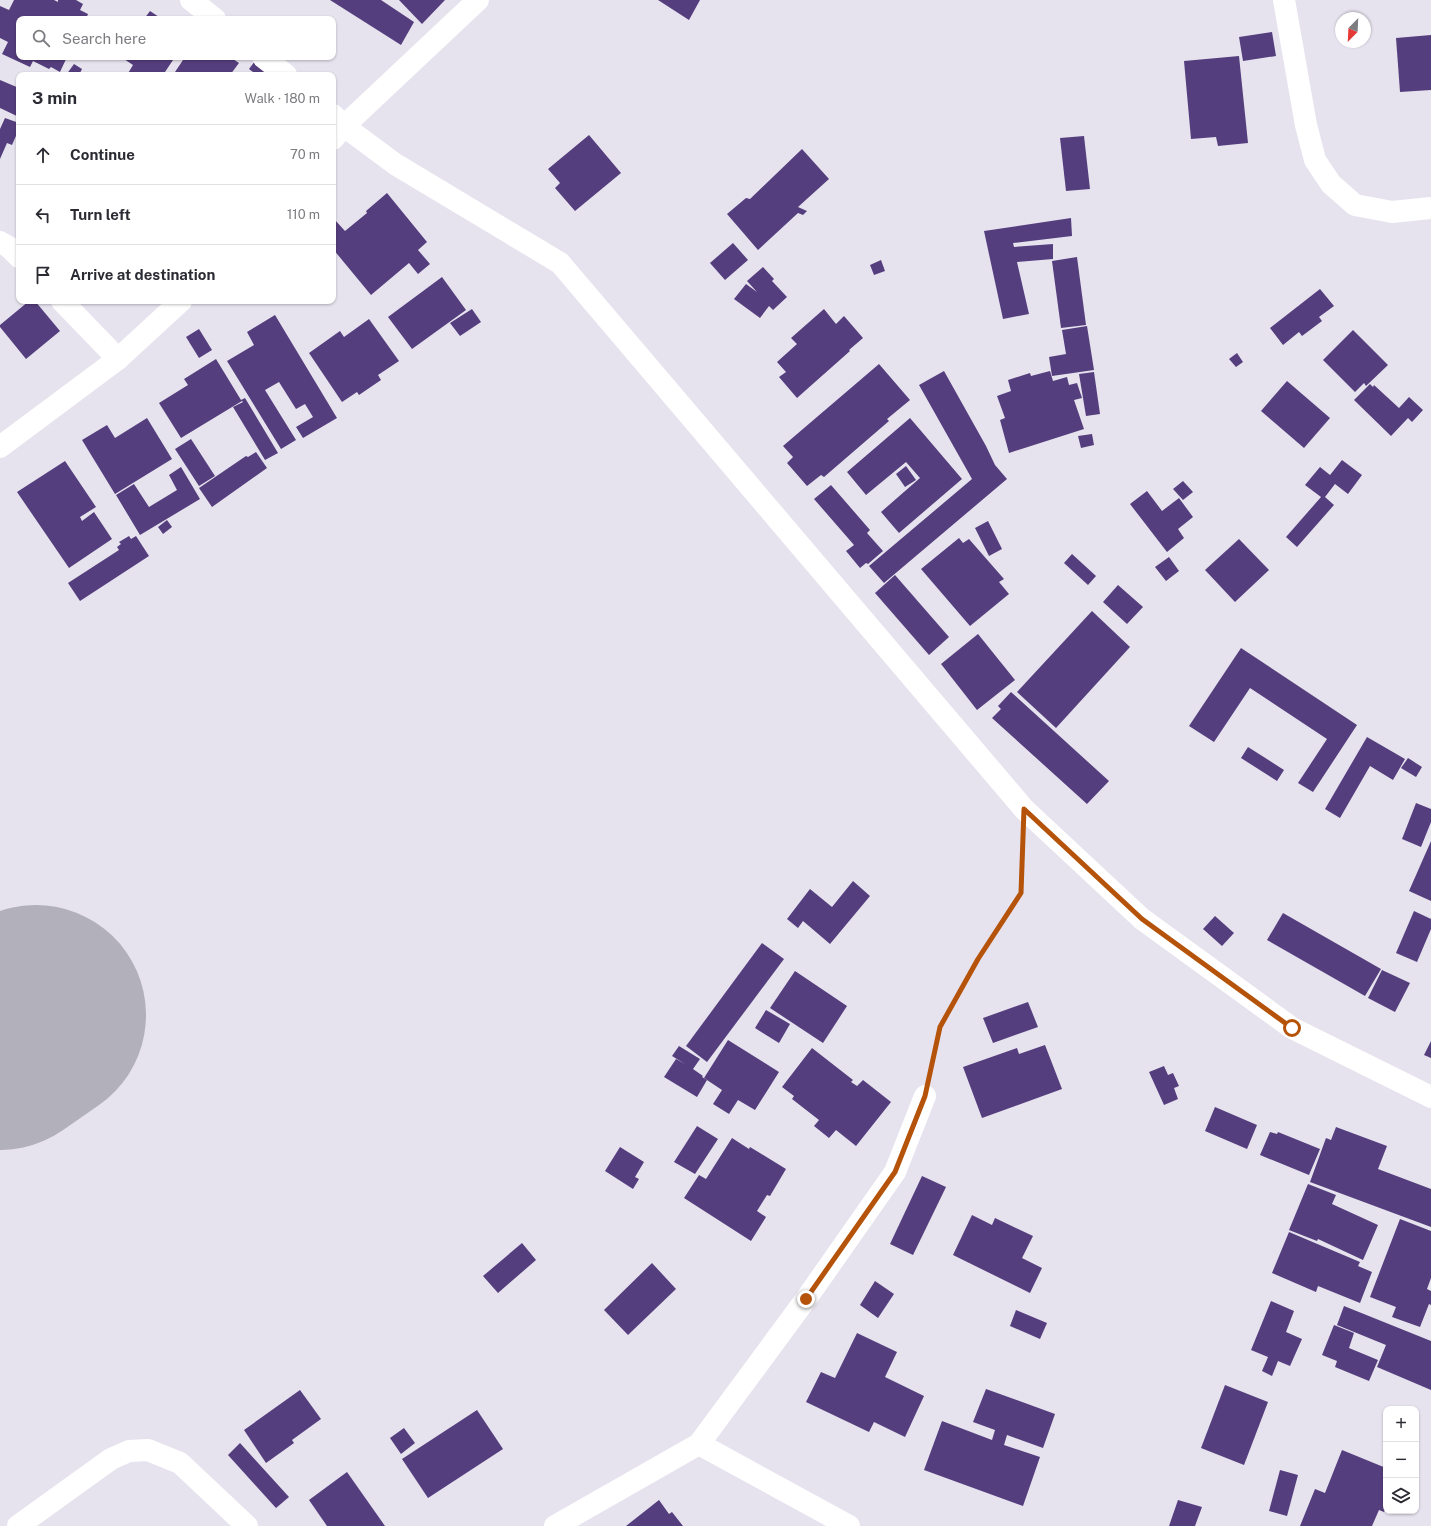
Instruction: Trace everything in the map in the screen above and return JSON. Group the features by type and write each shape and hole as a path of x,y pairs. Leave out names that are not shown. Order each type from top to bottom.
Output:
{"street":[{"path":"191,0 211,16"},
{"path":"478,0 337,127 395,164 560,263 1024,809 1142,919 1292,1028 1431,1097"},
{"path":"1284,0 1306,125 1315,160 1331,184 1355,205 1392,212 1431,208"},
{"path":"268,60 282,72"},
{"path":"0,242 9,247 16,254"},
{"path":"65,304 118,359"},
{"path":"0,447 118,359 178,304"},
{"path":"555,1526 699,1444 806,1299 895,1172 925,1096"},
{"path":"699,1444 849,1526"},
{"path":"18,1526 111,1459 129,1451 148,1450 180,1464 247,1526"}],"path":[{"path":"925,1096 940,1027 978,959 1021,893 1024,809"}],"building":[{"path":"14,0 54,0 58,2 58,0 76,0 83,4 80,10 88,14 87,16 16,16 16,60 66,60 60,72 51,67 49,69 33,61 30,67 2,54 8,42 0,38 0,6 9,10"},
{"path":"330,0 381,0 414,22 401,45"},
{"path":"399,0 445,0 422,24"},
{"path":"658,0 700,0 689,20"},
{"path":"150,11 158,16 146,16"},
{"path":"1272,32 1276,56 1243,61 1239,37"},
{"path":"1431,35 1431,90 1400,92 1396,38"},
{"path":"1239,56 1248,143 1218,146 1216,137 1191,139 1184,61"},
{"path":"126,60 173,60 165,72 129,72 133,65"},
{"path":"183,60 234,60 239,63 232,72 175,72"},
{"path":"255,61 269,71 253,72 249,69"},
{"path":"74,64 82,69 80,72 68,72"},
{"path":"0,80 16,87 16,116 0,108"},
{"path":"5,118 16,122 16,136 12,145 7,143 0,159 0,129"},
{"path":"589,135 621,173 575,211 555,188 560,183 548,169"},
{"path":"1084,136 1090,189 1066,191 1060,138"},
{"path":"802,149 829,179 798,207 807,211 803,215 798,213 758,250 727,214 746,198 750,199"},
{"path":"387,193 427,242 418,250 430,264 418,274 409,263 371,295 336,253 336,221 345,231 367,213 366,211"},
{"path":"1071,218 1072,236 1013,243 1014,247 1053,244 1053,259 1017,262 1029,314 1003,319 984,231"},
{"path":"733,243 748,260 725,280 710,263"},
{"path":"1077,257 1086,325 1061,328 1052,261"},
{"path":"881,260 885,271 874,275 870,265"},
{"path":"763,267 774,279 772,281 787,297 773,310 769,306 760,318 734,299 746,284 757,292 747,281"},
{"path":"442,277 466,310 412,349 388,317"},
{"path":"1320,289 1334,306 1319,317 1322,321 1302,336 1299,332 1283,345 1270,328"},
{"path":"25,304 38,304 60,331 26,359 0,327 0,325"},
{"path":"472,309 481,322 460,336 450,323"},
{"path":"824,309 836,324 844,316 863,338 797,398 779,377 786,372 777,362 797,344 791,338"},
{"path":"275,315 337,418 303,438 296,427 313,417 305,404 296,409 279,382 265,390 296,440 281,449 227,361 254,345 247,332"},
{"path":"369,319 399,361 378,375 381,380 359,395 357,392 342,402 309,353 340,331 344,337"},
{"path":"1087,326 1094,370 1052,376 1049,357 1066,354 1062,330"},
{"path":"199,329 212,350 199,358 186,337"},
{"path":"1353,330 1388,365 1366,386 1364,383 1355,392 1323,360"},
{"path":"1237,353 1243,362 1236,367 1229,359"},
{"path":"216,359 241,400 245,398 278,453 265,460 233,407 243,402 242,401 181,438 159,403 188,385 184,379"},
{"path":"879,364 910,400 887,419 889,421 824,477 821,475 807,486 787,463 793,457 783,446"},
{"path":"944,371 995,465 1007,479 884,583 869,566 972,479 919,385"},
{"path":"1050,371 1053,381 1067,377 1069,385 1077,383 1082,398 1074,400 1084,429 1009,453 1000,420 1005,418 997,396 1011,391 1008,380 1030,373 1031,376"},
{"path":"1094,372 1100,414 1086,416 1079,374"},
{"path":"1287,381 1330,418 1304,448 1261,411"},
{"path":"1370,384 1373,387 1374,385 1399,408 1409,397 1423,410 1412,422 1408,418 1391,436 1354,400"},
{"path":"147,418 172,459 115,494 82,440 107,425 115,438"},
{"path":"910,418 962,479 899,533 881,512 920,478 906,462 866,495 847,472"},
{"path":"1092,434 1094,445 1081,448 1078,436"},
{"path":"191,439 215,476 199,486 175,449"},
{"path":"256,452 267,468 212,507 199,488 246,456 248,457"},
{"path":"1342,460 1362,475 1348,494 1335,484 1325,497 1334,505 1297,547 1286,537 1321,497 1305,485 1320,467 1330,475"},
{"path":"65,461 96,507 80,517 82,521 94,512 112,539 69,568 17,492"},
{"path":"906,466 916,480 905,487 896,474"},
{"path":"181,467 200,499 140,535 116,495 134,484 149,507 177,490 169,475"},
{"path":"1183,481 1193,492 1183,500 1173,489"},
{"path":"831,485 870,530 867,533 883,551 868,564 866,563 860,568 846,551 854,545 814,499"},
{"path":"1147,491 1162,511 1179,498 1193,517 1178,529 1184,538 1167,552 1130,504"},
{"path":"167,520 172,527 163,534 158,527"},
{"path":"988,521 1002,549 989,556 975,528"},
{"path":"129,536 131,539 136,536 149,556 80,601 68,583 119,550 117,547 121,544 119,542"},
{"path":"959,538 963,543 969,539 1004,579 999,582 1009,594 970,626 921,569"},
{"path":"1239,539 1269,570 1235,602 1205,570"},
{"path":"1072,554 1096,576 1088,585 1064,563"},
{"path":"1169,557 1179,571 1166,581 1155,567"},
{"path":"895,575 949,637 929,655 875,593"},
{"path":"1118,585 1143,607 1127,624 1103,602"},
{"path":"1092,611 1130,647 1056,728 1017,692"},
{"path":"978,634 1015,680 977,710 941,664"},
{"path":"1241,648 1357,725 1313,792 1298,783 1327,739 1250,688 1214,742 1189,726"},
{"path":"1011,692 1109,781 1087,804 992,718 1001,709 998,706"},
{"path":"1367,737 1405,759 1393,780 1370,766 1340,818 1325,809"},
{"path":"1248,747 1284,770 1277,781 1241,758"},
{"path":"1408,758 1422,767 1416,777 1401,768"},
{"path":"1416,803 1431,809 1431,822 1421,847 1402,839"},
{"path":"1431,841 1431,901 1409,891"},
{"path":"853,881 870,896 830,944 803,921 798,928 787,919 810,889 832,907"},
{"path":"1414,911 1431,919 1431,929 1417,962 1396,953"},
{"path":"1283,913 1381,969 1365,996 1267,940"},
{"path":"1215,916 1234,933 1222,946 1203,929"},
{"path":"762,943 784,959 707,1062 686,1046"},
{"path":"1382,970 1410,983 1395,1012 1368,998"},
{"path":"795,971 847,1006 823,1043 770,1008"},
{"path":"1028,1002 1038,1027 993,1043 983,1018"},
{"path":"766,1010 790,1024 779,1043 755,1028"},
{"path":"728,1040 779,1072 755,1110 738,1100 729,1114 713,1104 722,1090 704,1078"},
{"path":"1431,1041 1431,1058 1424,1055"},
{"path":"1045,1045 1062,1089 982,1118 963,1067 1017,1048 1019,1054"},
{"path":"679,1046 700,1059 693,1069 707,1080 697,1097 664,1077 676,1059 685,1064 672,1056"},
{"path":"812,1048 853,1080 851,1082 857,1086 863,1080 891,1102 856,1146 836,1130 829,1138 814,1126 819,1120 792,1099 794,1096 782,1087"},
{"path":"1164,1066 1168,1075 1173,1073 1179,1086 1174,1088 1178,1099 1164,1105 1149,1072"},
{"path":"1215,1107 1257,1125 1247,1149 1205,1131"},
{"path":"697,1126 718,1139 695,1174 674,1162"},
{"path":"1336,1127 1387,1146 1378,1169 1431,1189 1431,1227 1310,1182 1326,1138 1331,1140"},
{"path":"1270,1132 1277,1134 1278,1132 1320,1149 1309,1175 1260,1155"},
{"path":"732,1138 786,1169 770,1196 767,1195 757,1211 766,1217 751,1241 684,1198 699,1175 706,1179"},
{"path":"620,1147 644,1162 635,1177 639,1179 633,1189 605,1171"},
{"path":"922,1176 946,1187 913,1255 890,1244"},
{"path":"1308,1184 1336,1195 1332,1204 1378,1225 1363,1260 1318,1239 1317,1241 1289,1230"},
{"path":"972,1215 992,1225 995,1218 1033,1236 1022,1258 1042,1268 1030,1293 953,1255"},
{"path":"1400,1219 1431,1231 1431,1278 1427,1289 1431,1291 1431,1305 1429,1304 1420,1327 1392,1317 1396,1307 1370,1297"},
{"path":"1289,1232 1360,1262 1358,1266 1372,1272 1360,1303 1318,1286 1316,1292 1272,1273"},
{"path":"522,1243 536,1260 498,1293 483,1276"},
{"path":"652,1263 676,1289 628,1335 604,1310"},
{"path":"875,1281 894,1294 878,1318 860,1305"},
{"path":"1271,1301 1294,1311 1286,1332 1302,1339 1290,1366 1278,1361 1272,1376 1262,1371 1268,1357 1251,1350"},
{"path":"1344,1306 1431,1341 1431,1390 1377,1367 1386,1345 1337,1325"},
{"path":"1016,1310 1047,1323 1040,1339 1010,1326"},
{"path":"1334,1325 1354,1333 1349,1348 1378,1360 1369,1381 1335,1367 1337,1361 1322,1355"},
{"path":"857,1333 897,1352 885,1377 924,1396 905,1437 874,1422 869,1432 806,1402 821,1372 835,1378"},
{"path":"1225,1385 1268,1402 1244,1465 1201,1448"},
{"path":"986,1389 1055,1414 1043,1448 1007,1435 1004,1445 1040,1457 1023,1506 924,1470 942,1421 992,1440 995,1430 973,1422"},
{"path":"300,1390 321,1419 292,1440 294,1443 266,1463 244,1430"},
{"path":"477,1410 503,1449 428,1498 402,1459"},
{"path":"404,1428 415,1443 401,1454 390,1438"},
{"path":"240,1443 289,1497 276,1508 228,1455"},
{"path":"1342,1450 1383,1467 1383,1512 1379,1510 1372,1526 1300,1526 1315,1489 1325,1493"},
{"path":"1280,1470 1298,1475 1287,1516 1269,1511"},
{"path":"347,1472 385,1526 327,1526 309,1500"},
{"path":"659,1500 669,1514 672,1512 683,1526 626,1526"},
{"path":"1178,1500 1202,1507 1195,1526 1169,1526"}],"runway":[{"path":"0,1040 36,1015"}],"route":[{"path":"806,1299 895,1172 925,1096 940,1027 978,959 1021,893 1024,809 1142,919 1292,1028"}]}
